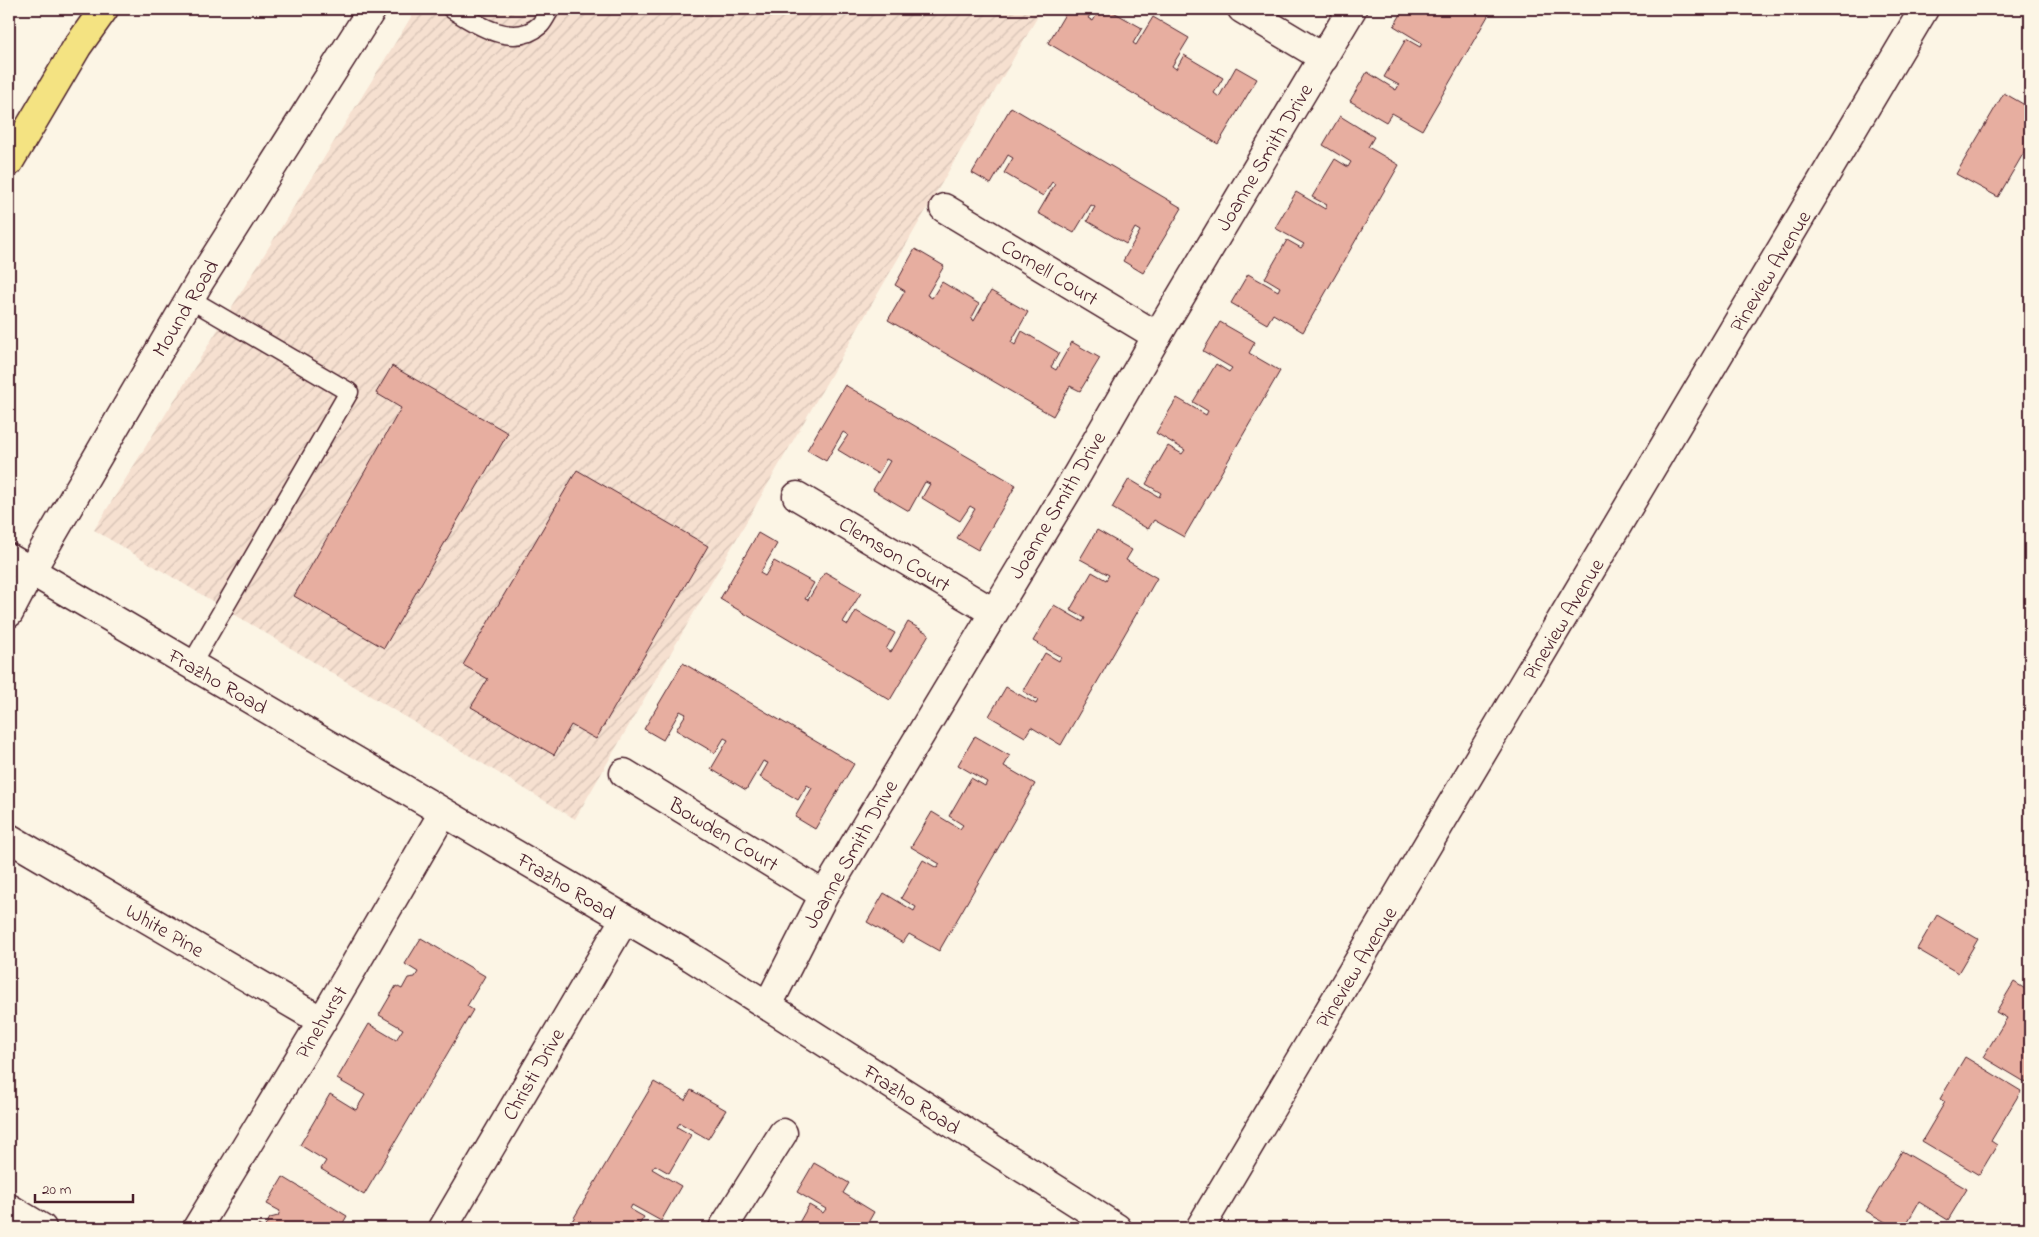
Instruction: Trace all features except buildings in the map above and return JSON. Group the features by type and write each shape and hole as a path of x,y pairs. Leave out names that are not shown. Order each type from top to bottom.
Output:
{"highway":[{"path":"9,162 77,47 104,9"}],"street":[{"name":"Mound Road","path":"9,613 20,564 190,299 372,9"},
{"path":"1242,9 1324,58"},
{"name":"Joanne Smith Drive","path":"768,1005 824,895 1078,473 1157,336 1352,9"},
{"name":"Pineview Avenue","path":"1200,1228 1924,9"},
{"name":"Cornell Court","path":"944,208 1157,336"},
{"name":"Clemson Court","path":"798,496 993,612"},
{"name":"Frazho Road","path":"20,564 690,957 1117,1228"},
{"name":"Bowden Court","path":"624,773 824,895"},
{"name":"Pinehurst","path":"197,1228 322,1022 443,813"},
{"name":"White Pine","path":"9,838 322,1022"},
{"name":"Christi Drive","path":"443,1228 624,920"},
{"path":"723,1228 784,1133"},
{"path":"9,1208 42,1228"}],"lane":[{"path":"452,9 471,22 494,31 517,36 540,25 550,9"},
{"path":"190,299 349,392 191,665"}],"path":[{"path":"2023,1228 2030,1216"}],"shaded area":[{"path":"416,9 1042,9 575,819 94,530"}]}
